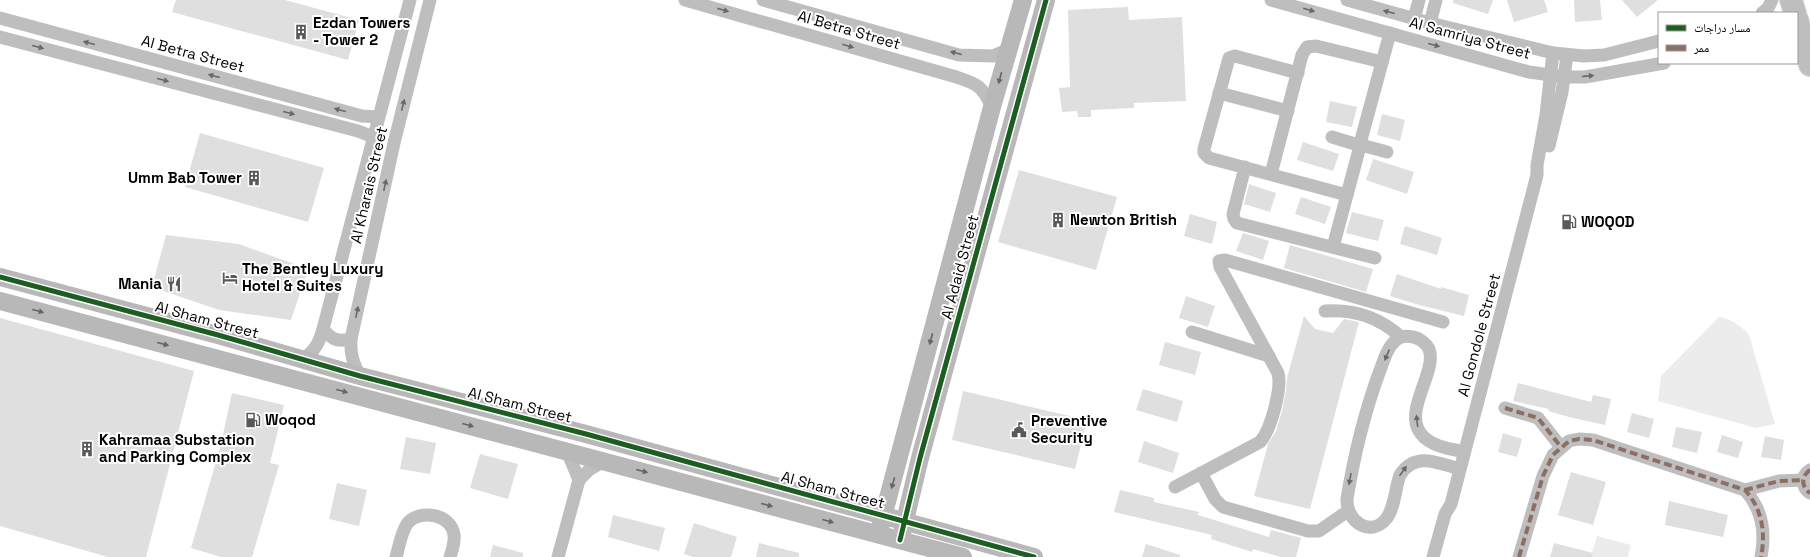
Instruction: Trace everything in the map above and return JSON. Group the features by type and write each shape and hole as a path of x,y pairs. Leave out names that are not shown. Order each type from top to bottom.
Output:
{"highway":[{"path":"1791,0 1795,12"},
{"path":"1798,24 1805,55"}],"street":[{"name":"Al Kharais Street","path":"303,359 312,353 319,343 410,0"},
{"name":"Al Kharais Street","path":"360,376 352,361 350,351 351,339 394,143 430,0"},
{"name":"Al Betra Street","path":"685,0 953,76 977,85 986,94 992,107"},
{"name":"Al Betra Street","path":"763,0 959,55 993,56 1007,50"},
{"name":"Al Adaid Street","path":"879,534 1007,50 1023,0"},
{"name":"Al Adaid Street","path":"900,540 1046,0"},
{"name":"Al Samriya Street","path":"1271,0 1529,72 1565,77 1592,76 1658,64"},
{"name":"Al Samriya Street","path":"1347,0 1430,23 1553,53 1584,56 1604,55 1658,41"},
{"path":"1414,18 1419,0"},
{"path":"1430,23 1436,0"},
{"path":"1763,12 1768,8 1772,0"},
{"name":"Al Betra Street","path":"0,18 362,116 378,117"},
{"path":"1333,248 1346,194 1390,33"},
{"path":"0,37 358,131 373,137"},
{"path":"1271,174 1305,50 1313,45 1382,62"},
{"name":"Al Gondole Street","path":"1442,557 1451,517 1451,504 1537,175 1537,165 1552,75 1553,53"},
{"name":"Al Gondole Street","path":"1537,175 1545,163 1565,77 1567,54"},
{"path":"1298,73 1233,56 1228,60 1204,148 1204,153 1209,158 1346,194"},
{"path":"1219,93 1288,111"},
{"path":"1332,137 1387,152"},
{"path":"1245,167 1233,214 1235,221 1375,258"},
{"path":"1175,487 1260,442 1265,437 1279,383 1278,373 1220,267 1220,262 1222,260 1443,322"},
{"name":"Al Sham Street","path":"0,277 218,335 360,376 586,434 1034,557"},
{"name":"Al Sham Street","path":"0,301 963,557"},
{"path":"1325,311 1349,311 1372,317 1393,329 1401,337"},
{"path":"323,329 328,336 337,341 351,339"},
{"path":"1192,332 1269,356"},
{"path":"1460,469 1426,460 1414,462 1408,465 1400,475 1389,514 1382,522 1370,526 1359,524 1350,516 1347,499 1351,474 1368,407 1389,348 1401,337 1406,336 1417,338 1426,345 1430,355 1416,413 1416,425 1426,440 1464,452"},
{"path":"1505,408 1538,418 1561,447"},
{"path":"1519,557 1547,465 1561,447 1569,441 1580,438 1593,440 1745,490 1754,500 1761,517 1763,536 1761,557"},
{"path":"567,451 579,480"},
{"path":"558,557 579,480 590,469 604,461"},
{"path":"1201,473 1215,499 1223,508 1308,531 1319,531 1348,511"},
{"path":"1745,490 1806,475 1804,487 1810,493"},
{"name":"Al Gondole Street","path":"1433,557 1445,514 1451,504"},
{"path":"396,557 407,524 413,518 422,515 431,515 442,518 449,523 454,536 450,557"}],"shaded area":[{"path":"1719,317 1736,323 1749,335 1775,424 1756,428 1658,401 1661,376"},
{"path":"1597,536 1631,545 1628,557 1591,557"}],"building":[{"name":"Ezdan Towers - Tower 2","path":"176,0 285,0 359,20 348,60 172,12"},
{"path":"1453,0 1493,0 1488,14 1453,3"},
{"path":"1507,0 1544,0 1548,12 1514,22"},
{"path":"1574,0 1600,0 1602,20 1575,22"},
{"path":"1622,0 1658,0 1637,17"},
{"path":"1128,7 1129,20 1182,17 1186,101 1134,103 1134,108 1091,110 1091,117 1078,117 1077,111 1062,112 1059,88 1070,87 1068,10"},
{"path":"1330,101 1357,107 1352,127 1326,122"},
{"path":"1382,114 1405,120 1400,141 1377,135"},
{"name":"Umm Bab Tower","path":"200,133 324,168 308,222 185,187"},
{"path":"1303,142 1339,154 1333,171 1297,160"},
{"path":"1373,159 1414,172 1407,194 1366,180"},
{"name":"Newton British","path":"1019,170 1117,197 1096,270 998,242"},
{"path":"1249,184 1276,193 1270,212 1244,204"},
{"path":"1301,197 1331,207 1325,224 1295,214"},
{"path":"1352,212 1384,220 1378,241 1346,233"},
{"path":"1190,214 1217,222 1212,244 1184,236"},
{"path":"1405,226 1442,238 1437,255 1400,244"},
{"path":"1243,233 1269,241 1263,260 1236,251"},
{"name":"The Bentley Luxury Hotel & Suites","path":"166,235 239,244 308,269 291,320 219,310 152,287"},
{"path":"1290,245 1373,269 1366,292 1284,268"},
{"path":"1397,274 1441,289 1441,287 1469,295 1464,316 1390,296"},
{"path":"1186,296 1215,306 1208,327 1179,318"},
{"path":"1304,316 1315,329 1333,333 1344,319 1359,322 1310,509 1254,496 1268,444 1276,431 1282,411 1287,378"},
{"name":"Kahramaa Substation and Parking Complex","path":"0,318 194,371 146,557 108,557 0,526"},
{"path":"1165,342 1201,352 1195,375 1159,365"},
{"path":"1518,383 1591,402 1593,395 1611,399 1605,425 1548,411 1549,409 1513,401"},
{"path":"1143,389 1183,401 1177,422 1136,410"},
{"name":"Preventive Security","path":"963,391 1087,420 1075,469 952,440"},
{"path":"232,393 284,405 270,463 279,465 252,557 221,557 191,548 220,448"},
{"path":"1632,413 1654,419 1649,438 1627,432"},
{"path":"1676,427 1702,432 1697,453 1672,447"},
{"path":"1503,433 1522,439 1517,457 1498,452"},
{"path":"1722,435 1743,442 1738,458 1717,452"},
{"path":"1765,436 1784,440 1781,460 1761,457"},
{"path":"406,437 436,443 430,474 400,469"},
{"path":"1144,441 1179,453 1173,473 1138,462"},
{"path":"480,454 518,464 508,499 470,488"},
{"path":"1571,472 1606,482 1593,525 1558,515"},
{"path":"337,483 367,490 359,526 329,519"},
{"path":"1120,490 1154,498 1154,502 1199,512 1198,515 1269,537 1271,530 1301,538 1296,557 1281,557 1253,549 1252,552 1211,539 1212,535 1114,512"},
{"path":"1669,501 1728,515 1723,537 1665,525"},
{"path":"613,515 665,528 659,551 608,537"},
{"path":"694,523 737,537 731,557 693,557 684,554"},
{"path":"759,543 799,553 799,557 756,557"},
{"path":"1554,543 1593,553 1592,557 1550,557"},
{"path":"1146,544 1180,555 1180,557 1142,557"},
{"path":"493,545 523,553 523,557 490,557"}],"marked path":[{"path":"1505,408 1538,418 1561,447"},
{"path":"1519,557 1543,476 1553,455 1569,441 1579,439 1593,440 1745,490 1751,497 1759,513 1761,521 1763,530 1761,557"},
{"path":"1810,470 1805,475 1803,482 1805,488 1810,493"},
{"path":"1745,490 1779,481 1803,480"}],"cycle path":[{"path":"900,540 920,458 1046,0"},
{"path":"0,277 218,335 360,376 586,434 1034,557"}],"place":[{"name":"Ezdan Towers - Tower 2","path":"301,32"},
{"name":"Umm Bab Tower","path":"254,178"},
{"name":"Newton British","path":"1058,220"},
{"name":"WOQOD","path":"1569,222"},
{"name":"The Bentley Luxury Hotel & Suites","path":"230,278"},
{"name":"Mania","path":"174,284"},
{"name":"Woqod","path":"253,420"},
{"name":"Preventive Security","path":"1019,430"},
{"name":"Kahramaa Substation and Parking Complex","path":"87,449"}]}
